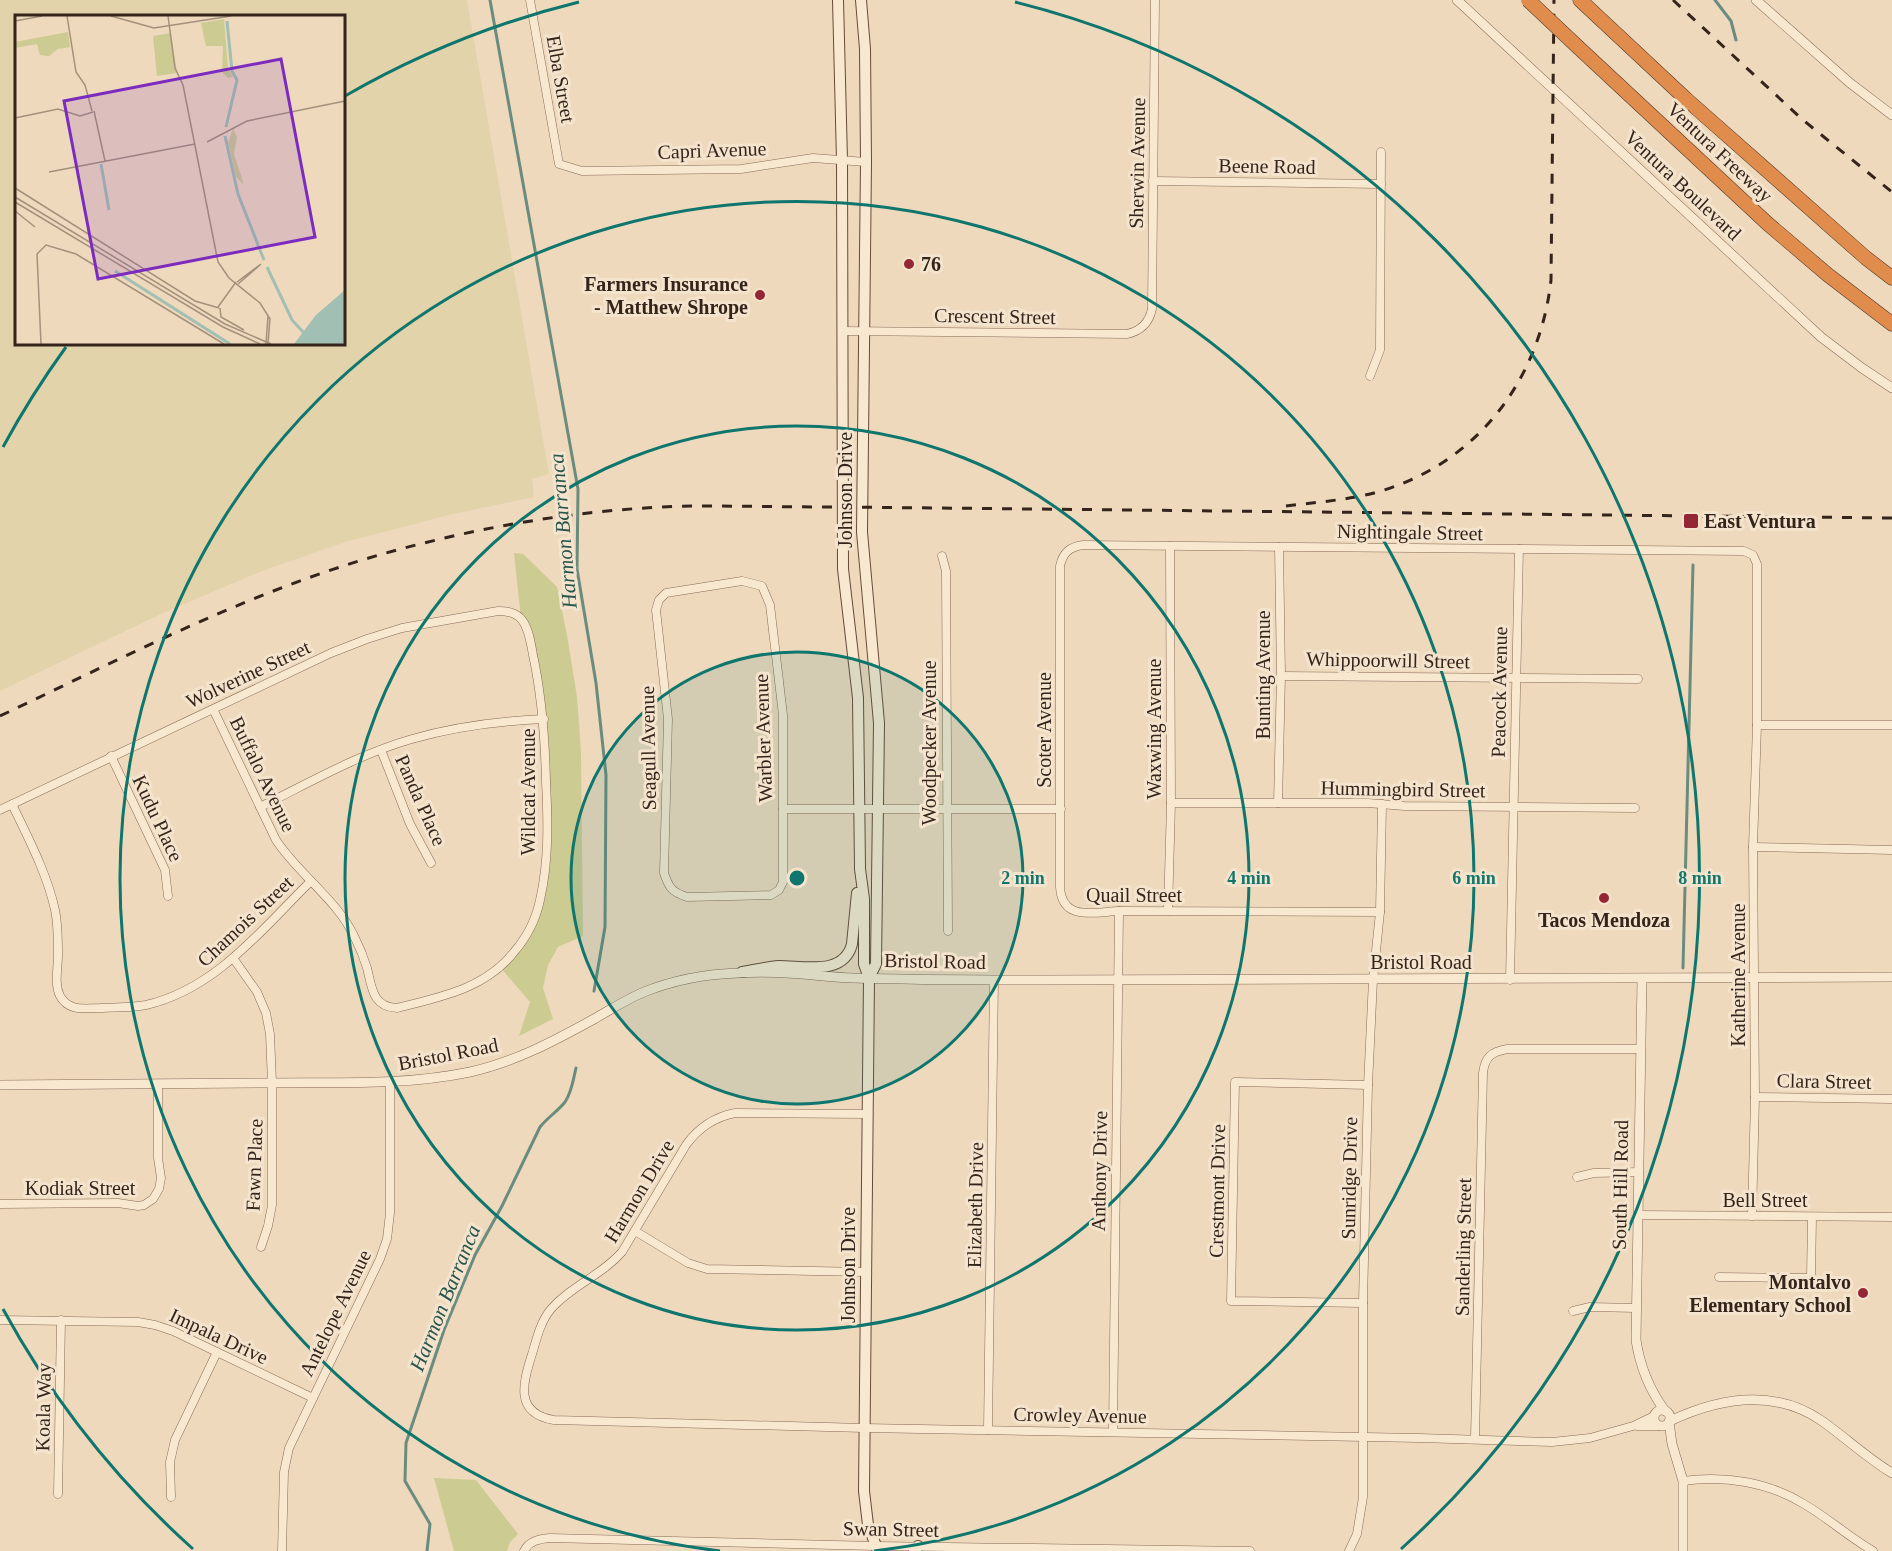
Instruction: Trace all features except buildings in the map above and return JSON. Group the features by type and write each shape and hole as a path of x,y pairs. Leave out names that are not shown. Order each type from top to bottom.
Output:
{"highway":[{"name":"Ventura Freeway","path":"1528,0 1768,224 1828,275 1892,324"},
{"name":"Ventura Freeway","path":"1580,0 1686,99 1866,258 1892,278"}],"main road":[{"name":"Johnson Drive","path":"838,0 842,160 843,569 857,679 860,725 860,869 864,899 864,964 869,978 866,1114 865,1507 868,1525 877,1548"},
{"path":"855,0 863,17"},
{"name":"Johnson Drive","path":"861,0 866,162 862,532 878,705 876,964 869,978"},
{"path":"742,972 777,966 829,966 847,958 852,944 860,869"}],"street":[{"name":"Elba Street","path":"530,0 559,164"},
{"name":"Sherwin Avenue","path":"1145,326 1152,309 1155,0"},
{"name":"Ventura Boulevard","path":"1457,0 1821,337 1892,388"},
{"path":"1756,0 1850,83 1892,115"},
{"path":"1370,376 1380,350 1381,152"},
{"name":"Capri Avenue","path":"559,164 582,171 741,169 801,159 866,162"},
{"name":"Beene Road","path":"1153,181 1381,184"},
{"name":"Crescent Street","path":"842,331 1127,334 1134,333 1145,326"},
{"name":"Nightingale Street","path":"1067,550 1083,545 1744,551 1753,555"},
{"name":"Waxwing Avenue","path":"1168,911 1171,803 1170,546"},
{"name":"Bunting Avenue","path":"1278,803 1281,676 1279,547"},
{"name":"Peacock Avenue","path":"1510,980 1519,549"},
{"name":"Scoter Avenue","path":"1067,550 1060,566 1061,895 1070,909"},
{"name":"Katherine Avenue","path":"1752,1216 1755,1097 1753,847 1757,564 1753,555"},
{"name":"Woodpecker Avenue","path":"942,556 946,571 948,931"},
{"name":"Seagull Avenue","path":"762,586 742,582 666,593 659,600 656,610 668,719 664,873 674,893 687,897 771,895 779,890"},
{"name":"Warbler Avenue","path":"762,586 770,605 783,716 783,882 779,890"},
{"name":"Wolverine Street","path":"0,810 331,653 393,631 428,622 498,611 513,613 521,618"},
{"name":"Wildcat Avenue","path":"378,1002 387,1007 397,1008 468,987 489,976 514,953 536,915 541,897 547,844 544,719 530,642 521,618"},
{"name":"Whippoorwill Street","path":"1281,676 1638,679"},
{"name":"Buffalo Avenue","path":"213,709 282,850 335,906 352,932 364,960 372,992 378,1002"},
{"path":"260,807 381,750 410,739 454,729 544,719"},
{"path":"1756,725 1892,725"},
{"name":"Panda Place","path":"381,750 410,824 431,863"},
{"name":"Kudu Place","path":"111,756 165,870 168,896"},
{"name":"Hummingbird Street","path":"1171,803 1635,808"},
{"name":"Chamois Street","path":"12,804 50,892 56,918 58,992 63,1001 84,1010 153,1003 191,988 213,975 233,958 311,881"},
{"name":"Sunridge Drive","path":"1348,1551 1357,1534 1360,1520 1364,1438 1368,1085 1373,980 1380,912 1382,804"},
{"path":"783,809 1061,809"},
{"path":"1753,847 1892,850"},
{"name":"Quail Street","path":"1070,909 1082,913 1119,911 1380,912"},
{"name":"Anthony Drive","path":"1113,1432 1119,911"},
{"name":"Fawn Place","path":"233,958 253,985 266,1013 272,1045 272,1205 261,1247"},
{"name":"Bristol Road","path":"0,1085 390,1083 473,1071 547,1045 642,993 677,981 742,972 869,978 994,980 1892,977"},
{"name":"South Hill Road","path":"1642,979 1636,1340 1638,1355 1650,1389 1654,1415"},
{"name":"Elizabeth Drive","path":"988,1430 994,980"},
{"name":"Sanderling Street","path":"1475,1439 1483,1073 1488,1056 1507,1049 1640,1049"},
{"name":"Crestmont Drive","path":"1364,1303 1231,1301 1235,1082 1368,1085"},
{"name":"Antelope Avenue","path":"282,1551 285,1461 289,1448 380,1259 387,1239 390,1213 390,1083"},
{"name":"Kodiak Street","path":"0,1204 118,1203 138,1206 148,1203 156,1194 160,1178 158,1084"},
{"name":"Clara Street","path":"1755,1097 1892,1099"},
{"name":"Harmon Drive","path":"528,1407 524,1398 524,1379 543,1320 558,1302 617,1258 691,1137 705,1124 735,1113 866,1114"},
{"path":"1577,1177 1594,1173 1639,1172"},
{"name":"Bell Street","path":"1638,1215 1892,1217"},
{"path":"1719,1277 1811,1278 1812,1217"},
{"path":"635,1231 688,1263 707,1269 866,1272"},
{"path":"1573,1311 1590,1307 1636,1308"},
{"name":"Impala Drive","path":"0,1320 138,1322 155,1325 173,1331 312,1398"},
{"name":"Koala Way","path":"58,1494 61,1320"},
{"path":"171,1497 170,1462 175,1440 217,1352"},
{"name":"South Hill Road","path":"1650,1389 1665,1411"},
{"path":"1658,1426 1664,1426 1690,1411 1715,1403 1763,1399 1794,1407 1822,1421 1875,1463 1892,1473"},
{"name":"Crowley Avenue","path":"528,1407 544,1418 554,1420 1364,1438 1571,1441 1633,1426 1658,1426"},
{"path":"1672,1444 1654,1421 1654,1415 1658,1411 1690,1411"},
{"path":"1665,1411 1669,1414 1672,1444 1683,1481 1683,1551"},
{"name":"Crowley Avenue","path":"1633,1426 1654,1415"},
{"path":"1683,1481 1733,1480 1773,1489 1806,1505 1873,1551"},
{"name":"Swan Street","path":"524,1551 532,1541 550,1538 759,1547 1250,1551"}],"shaded area":[{"path":"0,0 467,0 549,474 532,479 534,497 449,515 345,542 262,571 163,613 0,691"}],"green space":[{"path":"514,553 523,554 557,587 567,635 577,697 581,752 583,936 558,947 548,965 543,988 553,1019 519,1036 530,1002 500,967 536,915 547,844 538,679 521,618"},
{"path":"434,1478 476,1480 518,1534 510,1542 507,1551 454,1551"}],"waterway":[{"name":"Harmon Barranca","path":"490,0 578,489 577,569 596,683 606,775 605,927 594,991"},
{"path":"1715,0 1731,21 1736,40"},
{"path":"1683,968 1693,565"},
{"name":"Harmon Barranca","path":"427,1551 430,1524 405,1481 406,1443 444,1330 475,1255 502,1206 540,1127 567,1098 576,1068"}],"railway":[{"path":"1286,506 1369,494 1416,478 1447,460 1475,438 1498,412 1518,383 1533,351 1545,316 1551,280 1554,0"},
{"path":"1673,0 1803,120 1892,192"},
{"path":"0,716 195,624 294,583 345,565 470,532 543,519 618,510 711,506 1892,518"}],"place":[{"name":"76","path":"909,264"},
{"name":"Farmers Insurance - Matthew Shrope","path":"760,295"},
{"name":"East Ventura","path":"1691,521"},
{"name":"Tacos Mendoza","path":"1604,898"},
{"name":"Montalvo Elementary School","path":"1863,1293"}]}
